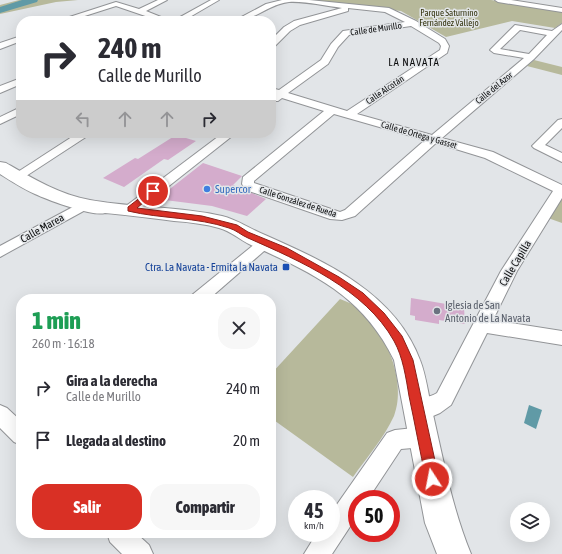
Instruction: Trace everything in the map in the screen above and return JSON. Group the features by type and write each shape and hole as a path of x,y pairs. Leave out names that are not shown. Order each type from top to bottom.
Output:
{"main road":[{"path":"0,166 16,177 41,190 93,208 124,216 184,223 248,234"},
{"path":"93,208 131,209 202,219 248,234 336,279 360,296 381,315 398,339 407,360 442,523 454,554"},
{"path":"131,209 133,213 171,218 184,223"}],"street":[{"path":"141,11 164,0"},
{"path":"186,16 216,0"},
{"path":"248,16 269,6 289,0 350,3 386,10 413,23"},
{"path":"498,0 562,10"},
{"path":"75,16 116,2 154,16"},
{"path":"276,40 287,29 297,23 341,12 350,3"},
{"name":"Calle de Murillo","path":"276,92 325,62 334,46 346,33 413,23"},
{"name":"Calle Alcotán","path":"348,115 444,51 445,46 442,41 413,23"},
{"name":"Calle del Azor","path":"432,138 531,58 552,33 562,26"},
{"path":"531,58 494,50 518,27 552,33"},
{"path":"2,44 16,40"},
{"path":"0,90 16,83"},
{"name":"Calle de Ortega y Gasset","path":"276,92 348,115 489,155 562,190"},
{"name":"Calle González de Rueda","path":"332,110 248,180 248,184 251,187 335,216 342,216 350,213 432,138"},
{"path":"0,121 16,113"},
{"path":"562,122 538,146 562,158"},
{"path":"16,177 78,138"},
{"path":"131,209 223,138"},
{"name":"Calle Capilla","path":"418,406 433,407 444,399 509,271 559,192 562,190"},
{"name":"Calle Marea","path":"0,252 93,208"},
{"path":"202,294 248,234"},
{"path":"481,325 562,338"},
{"path":"0,414 16,430"},
{"path":"317,554 394,440 424,437"},
{"path":"124,538 140,554"}],"green space":[{"path":"19,0 78,0 56,2 0,14 0,5"},
{"name":"Parque Saturnino Fernández Vallejo","path":"302,0 491,0 562,11 562,23 555,28 512,21 446,37 401,11"},
{"path":"534,60 562,67 562,75 527,66"},
{"path":"560,198 562,199 562,223 548,218"},
{"path":"340,299 354,305 365,314 375,326 384,340 395,371 398,387 398,402 390,424 353,477 276,422 276,369"}],"water":[{"path":"529,405 542,410 536,429 524,423"}],"building":[{"path":"171,138 186,138 196,141 168,160 164,159 124,187 103,178 135,158 138,159"},
{"name":"Supercor","path":"203,163 242,176 233,185 266,199 247,216 212,206 157,199"},
{"name":"Iglesia de San Antonio de La Navata","path":"411,298 464,307 465,324 439,320 439,324 415,320 415,316 410,315"}],"waterway":[{"path":"0,10 33,0"}],"place":[{"name":"Supercor","path":"207,189"},
{"name":"Ctra. La Navata - Ermita la Navata","path":"286,267"},
{"name":"Iglesia de San Antonio de La Navata","path":"437,311"}],"district":[{"name":"LA NAVATA","path":"414,62"}],"route":[{"path":"153,191 131,209 202,219 234,226 245,234 284,250 336,279 360,296 381,315 398,339 407,360 432,479"}]}
